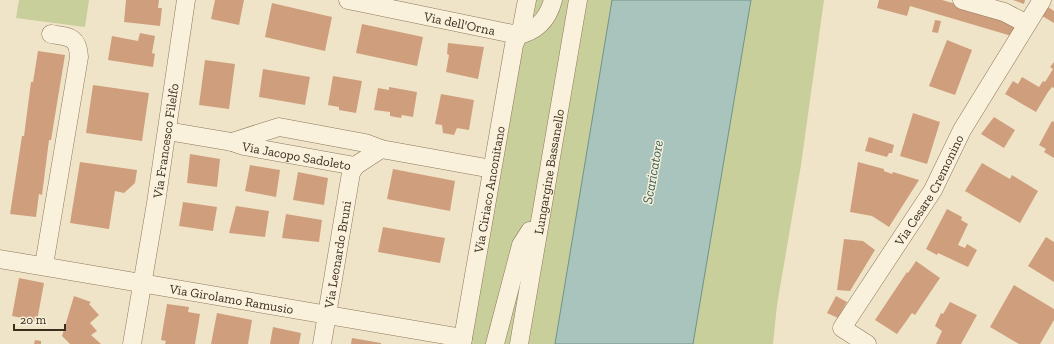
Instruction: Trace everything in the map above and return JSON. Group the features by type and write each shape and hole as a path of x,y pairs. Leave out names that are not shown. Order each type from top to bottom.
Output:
{"street":[{"name":"Via Francesco Filelfo","path":"143,282 186,0"},
{"name":"Via dell'Orna","path":"348,0 518,35"},
{"name":"Via Ciriaco Anconitano","path":"463,341 514,45 522,26 527,0"},
{"path":"518,35 536,29 545,20 553,0"},
{"name":"Lungargine Bassanello","path":"519,344 578,0"},
{"path":"962,0 1004,12 1027,24"},
{"name":"Via Cesare Cremonino","path":"867,344 842,328 933,190 962,130 1042,0"},
{"path":"44,265 79,57 78,45 72,38 51,34"},
{"name":"Via Jacopo Sadoleto","path":"232,142 279,127 365,143 381,149 492,169"},
{"name":"Via Jacopo Sadoleto","path":"167,131 355,166 381,149"},
{"name":"Via Leonardo Bruni","path":"322,344 351,173 355,166"},
{"path":"495,344 521,245 530,231 538,231"},
{"name":"Via Girolamo Ramusio","path":"0,259 44,265 328,314 463,341"},
{"path":"132,344 143,282"}],"green space":[{"path":"19,0 89,0 85,27 16,18"},
{"path":"526,0 824,0 801,165 777,305 773,344 454,344"}],"water":[{"name":"Scaricatore","path":"612,0 751,0 693,344 555,344"}],"building":[{"path":"126,0 159,0 158,8 162,8 160,26 124,22"},
{"path":"215,0 244,0 239,25 211,19"},
{"path":"879,0 942,0 1005,18 1020,28 1015,37 910,6 907,16 877,8"},
{"path":"1013,0 1025,0 1024,4"},
{"path":"272,3 332,17 325,51 265,37"},
{"path":"1048,7 1054,11 1054,23 1042,16"},
{"path":"935,20 941,21 938,33 932,32"},
{"path":"362,24 423,37 417,66 356,53"},
{"path":"140,33 155,36 152,53 155,54 153,67 108,60 112,36 138,41"},
{"path":"947,40 972,50 955,95 929,86"},
{"path":"448,43 484,47 478,79 446,72 449,55 447,54"},
{"path":"38,51 65,55 51,140 49,140 42,195 39,194 36,217 10,214 22,136 24,136 31,82 33,82"},
{"path":"205,60 235,64 229,109 199,105"},
{"path":"1054,62 1054,88 1052,87 1048,92 1036,112 1005,94 1013,81 1018,84 1022,77 1039,87 1043,81 1045,82 1053,69 1050,67"},
{"path":"263,69 310,77 305,105 259,97"},
{"path":"333,76 362,81 356,113 339,110 339,107 328,105"},
{"path":"93,85 149,93 142,141 86,133"},
{"path":"389,87 417,92 413,117 402,115 401,118 390,116 390,112 374,110 378,88 389,90"},
{"path":"441,94 474,100 469,130 457,128 454,135 443,133 442,125 435,124"},
{"path":"913,113 940,122 927,164 900,156"},
{"path":"994,117 1015,130 1004,148 981,134"},
{"path":"1052,121 1054,122 1054,158 1044,152 1046,149 1039,145"},
{"path":"869,137 894,145 892,153 889,153 887,157 865,151"},
{"path":"190,154 220,159 217,187 187,183"},
{"path":"80,162 137,170 135,183 124,193 115,191 109,229 70,223"},
{"path":"858,162 884,169 884,171 892,174 893,172 919,180 889,227 872,216 850,212"},
{"path":"982,163 1010,179 1012,175 1038,191 1020,223 965,191"},
{"path":"250,165 280,170 276,197 245,191"},
{"path":"393,169 455,181 450,211 387,199"},
{"path":"298,172 328,178 324,205 293,200"},
{"path":"183,202 217,207 213,231 179,226"},
{"path":"236,206 269,211 265,237 229,233"},
{"path":"947,209 962,217 961,220 968,224 958,245 965,248 967,244 977,250 968,267 926,249"},
{"path":"286,214 322,220 319,242 282,238"},
{"path":"383,227 445,238 440,263 378,252"},
{"path":"1046,237 1054,242 1054,282 1028,266"},
{"path":"844,239 863,241 875,250 850,291 837,290"},
{"path":"916,261 940,278 915,315 912,313 897,334 875,320"},
{"path":"19,278 44,283 37,321 12,316"},
{"path":"1014,285 1054,309 1054,320 1040,344 1019,344 990,327"},
{"path":"74,296 91,302 89,304 99,315 90,323 97,331 91,335 101,344 70,344 62,336"},
{"path":"836,296 847,302 838,318 827,313"},
{"path":"950,302 977,315 961,344 936,344 942,331 935,326 941,313 943,314"},
{"path":"167,304 189,307 188,312 200,314 195,344 165,344 166,341 161,340"},
{"path":"217,313 252,320 248,344 211,344"},
{"path":"273,327 301,333 299,344 270,344"},
{"path":"352,338 381,343 381,344 351,344"},
{"path":"35,340 41,341 41,344 34,344"}]}
